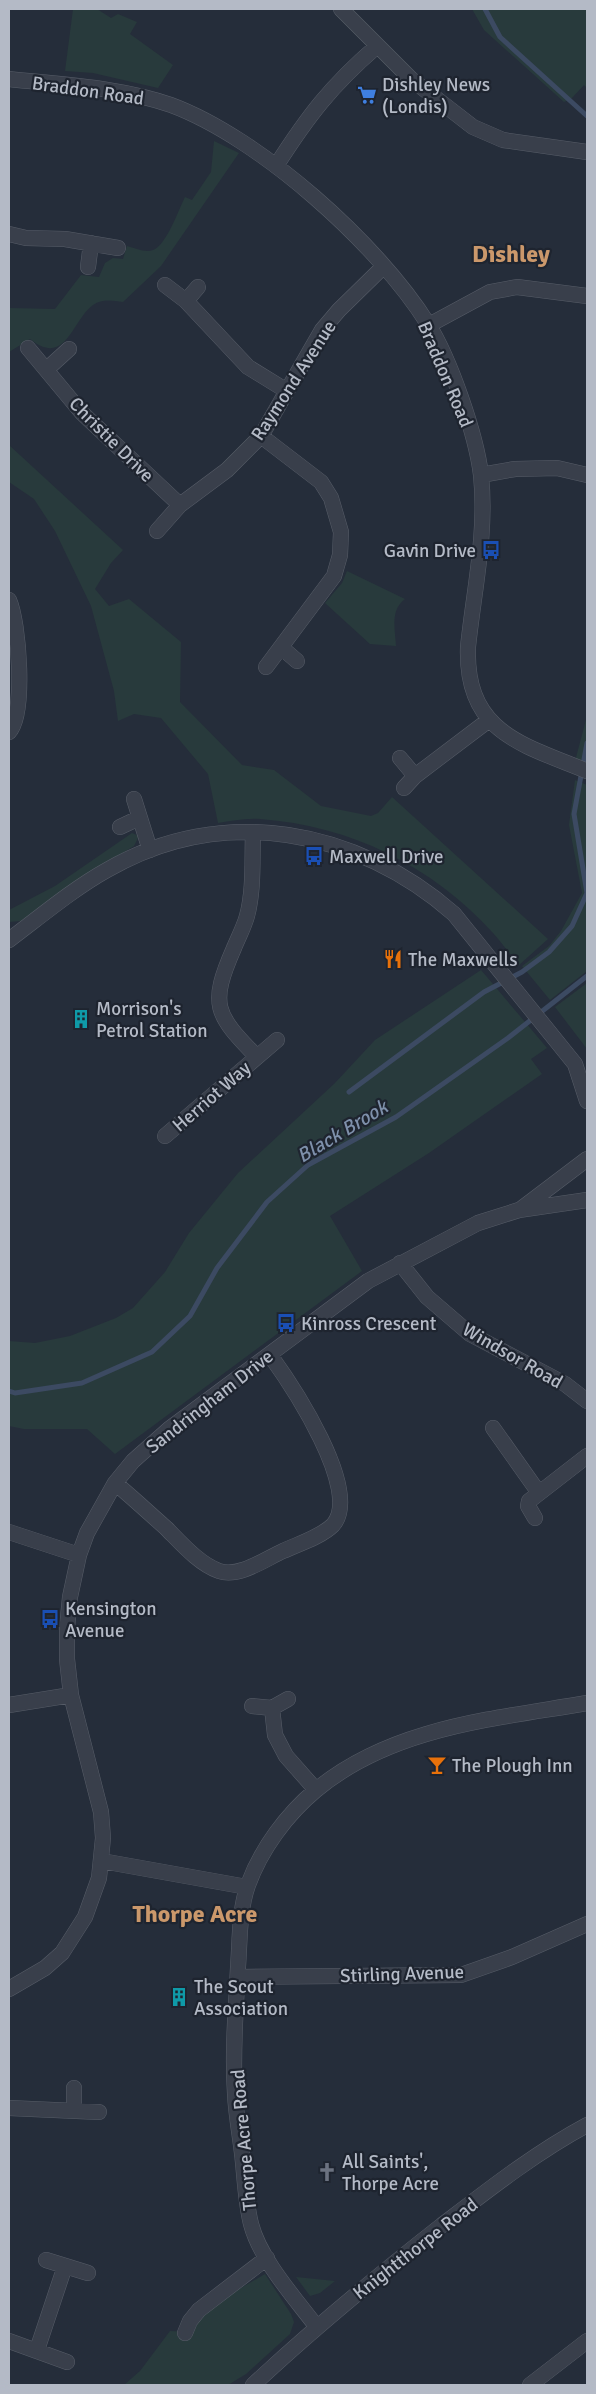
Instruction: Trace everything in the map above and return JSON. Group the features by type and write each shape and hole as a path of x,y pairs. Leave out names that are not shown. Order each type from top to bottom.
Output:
{"street":[{"path":"340,9 376,47 456,116 486,134 524,144 587,152"},
{"path":"276,166 309,115 325,95 376,47"},
{"name":"Braddon Road","path":"9,79 114,90 156,101 196,116 226,131 276,166 346,227 410,298 429,325 467,418 481,475 482,549 471,617 467,664 473,692 489,720 512,739 580,768"},
{"path":"9,234 26,238 65,239 118,248"},
{"path":"88,267 90,243"},
{"name":"Raymond Avenue","path":"157,531 180,505 227,470 261,436 322,330 339,310 383,267"},
{"path":"165,284 186,301 248,367 287,391"},
{"path":"186,301 198,287"},
{"path":"429,325 490,292 517,287 587,296"},
{"name":"Christie Drive","path":"28,348 82,413 180,505"},
{"path":"47,369 69,349"},
{"path":"261,436 321,482 331,498 340,532 340,555 334,576 266,667"},
{"path":"481,475 515,469 557,468 587,475"},
{"path":"9,600 17,626 14,686 15,720 9,732"},
{"path":"282,648 297,661"},
{"path":"404,788 415,776 489,720"},
{"path":"400,758 415,776"},
{"path":"134,799 150,850"},
{"path":"120,826 139,818"},
{"name":"Herriot Way","path":"253,833 246,917 223,972 218,1002 222,1015 233,1032 257,1057"},
{"path":"9,940 106,870 150,850 188,839 226,834 295,835 330,843 378,862 405,876 432,895 454,914 581,1067 587,1101"},
{"name":"Herriot Way","path":"165,1136 277,1040"},
{"name":"Sandringham Drive","path":"520,1210 587,1159"},
{"name":"Sandringham Drive","path":"9,1989 45,1968 62,1953 85,1917 96,1887 102,1862 101,1812 71,1695 67,1659 67,1628 70,1597 79,1555 87,1533 115,1483 133,1461 169,1429 357,1288 400,1263 478,1223 520,1210 587,1200"},
{"name":"Windsor Road","path":"400,1263 427,1297 470,1334 565,1384 587,1401"},
{"path":"115,1483 198,1558 220,1572 231,1573 248,1568 320,1533 332,1525 340,1508 340,1495 336,1479 317,1427 297,1392 270,1354"},
{"path":"493,1428 529,1500 528,1506 534,1518"},
{"path":"529,1500 587,1456"},
{"path":"9,1532 79,1555"},
{"path":"9,1705 71,1695"},
{"path":"252,1706 272,1708 288,1699"},
{"name":"Thorpe Acre Road","path":"316,2326 267,2258 251,2224 234,2092 240,1932 247,1887 256,1866 269,1844 301,1804 339,1772 373,1754 448,1726 587,1703"},
{"path":"272,1708 275,1735 286,1756 316,1790"},
{"path":"102,1862 247,1887"},
{"name":"Stirling Avenue","path":"238,1977 461,1975 512,1957 587,1924"},
{"path":"74,2088 74,2110"},
{"path":"9,2108 99,2112"},
{"name":"Knightthorpe Road","path":"253,2385 316,2326 475,2200 556,2142 587,2125"},
{"path":"185,2333 190,2321 199,2310 267,2258"},
{"path":"46,2260 88,2273"},
{"path":"37,2350 65,2266"},
{"path":"9,2341 67,2362"},
{"path":"530,2385 587,2341"}],"shaded area":[{"path":"73,9 97,9 111,18 118,14 137,22 130,34 173,65 158,88 93,73 65,71"},
{"path":"472,9 587,9 587,88 584,85 571,99 564,102 484,30"},
{"path":"214,141 239,153 161,266 123,302 104,301 93,305 60,345 52,348 42,346 30,339 9,352 9,308 55,309 81,275 99,277 105,263 113,258 123,259 127,246 147,251 153,250 163,242 185,197 192,200 211,172"},
{"path":"9,445 123,550 111,563 95,589 109,606 129,599 181,642 180,702 242,765 274,770 321,806 371,816 378,813 392,797 548,939 519,965 493,933 469,909 443,887 387,853 357,840 326,830 294,823 255,819 218,823 208,774 161,718 134,714 118,721 114,691 91,606 55,531 34,499 9,482"},
{"path":"347,571 405,599 400,603 395,614 396,646 370,644 325,603 342,583"},
{"path":"587,716 587,771 574,765"},
{"path":"575,780 587,785 587,971 550,1000 522,966 549,946 561,931 582,893 569,825"},
{"path":"132,833 139,836 134,846 72,884 21,921 9,922 9,910 55,886"},
{"path":"481,970 547,1048 531,1059 542,1074 429,1153 330,1216 362,1271 115,1454 87,1429 24,1429 9,1426 9,1341 35,1343 70,1336 116,1318 133,1308 165,1272 189,1233 238,1173 335,1083 375,1040"},
{"path":"587,983 587,1049 555,1007"},
{"path":"265,2274 291,2314 294,2322 290,2334 246,2374 228,2385 124,2385 140,2371 170,2331 193,2332 197,2323 213,2307"},
{"path":"296,2277 335,2281 320,2293 310,2296"}],"waterway":[{"name":"Black Brook","path":"485,9 500,37 587,116"},
{"name":"Black Brook","path":"587,743 574,814 587,893"},
{"name":"Black Brook","path":"349,1092 484,992 522,972 549,952 572,926 587,893"},
{"name":"Black Brook","path":"9,1391 15,1393 82,1383 152,1352 190,1316 217,1268 267,1202 308,1165 396,1117 508,1038 587,976"}],"place":[{"name":"Dishley News (Londis)","path":"367,95"},
{"name":"Gavin Drive","path":"491,550"},
{"name":"Maxwell Drive","path":"314,856"},
{"name":"The Maxwells","path":"393,959"},
{"name":"Morrison's Petrol Station","path":"81,1019"},
{"name":"Kinross Crescent","path":"286,1323"},
{"name":"Kensington Avenue","path":"50,1619"},
{"name":"The Plough Inn","path":"437,1765"},
{"name":"The Scout Association","path":"179,1997"},
{"name":"All Saints', Thorpe Acre","path":"327,2172"}],"district":[{"name":"Dishley","path":"511,254"},
{"name":"Thorpe Acre","path":"195,1914"}]}
